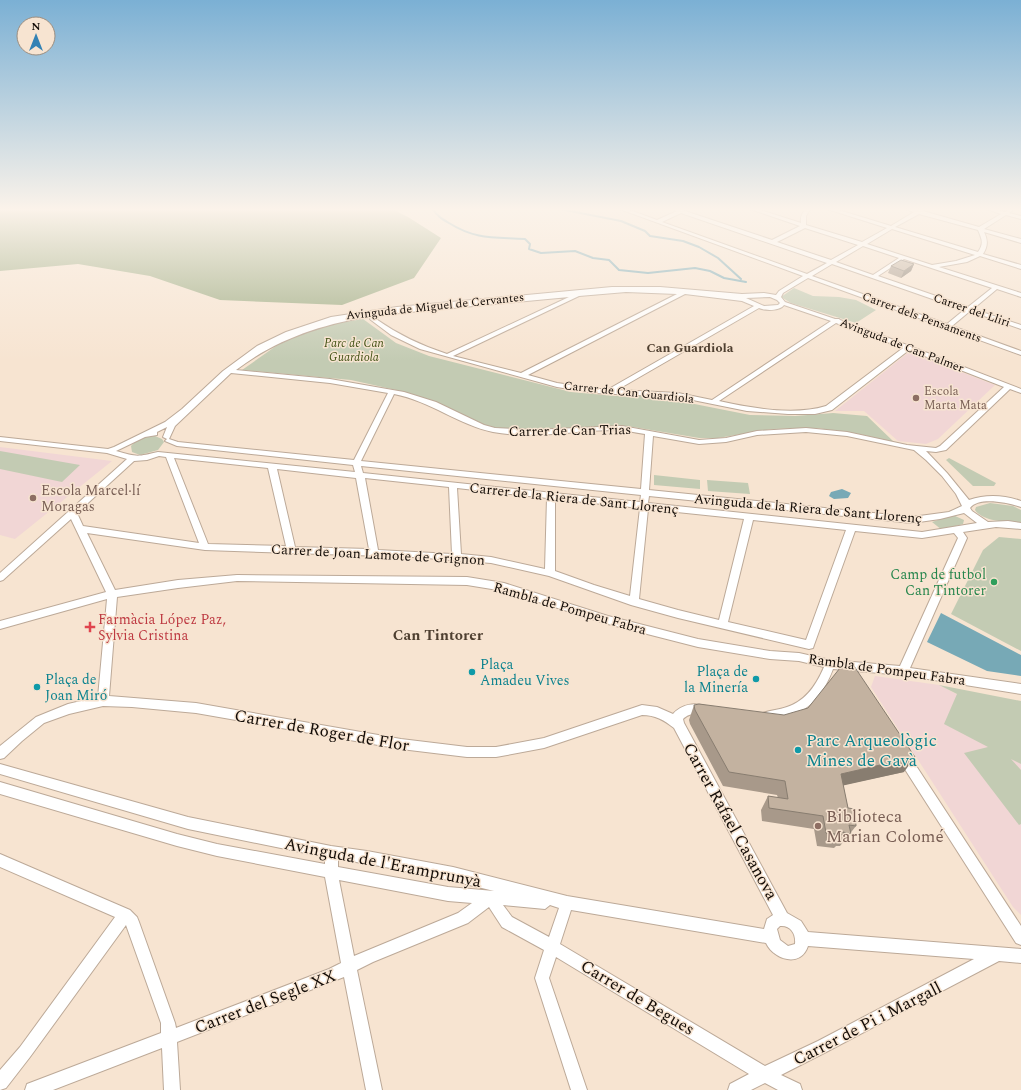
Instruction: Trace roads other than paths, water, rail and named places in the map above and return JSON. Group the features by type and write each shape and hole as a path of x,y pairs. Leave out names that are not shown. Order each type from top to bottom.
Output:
{"street":[{"name":"Carrer dels Pensaments","path":"760,259 1021,353"},
{"name":"Carrer del Lliri","path":"822,259 1021,327"},
{"path":"783,303 777,298 782,292 837,259"},
{"path":"873,277 901,259"},
{"path":"905,259 1021,295"},
{"path":"929,266 966,261 970,259"},
{"path":"995,259 1021,267"},
{"path":"948,326 996,287"},
{"name":"Avinguda de Miguel de Cervantes","path":"126,445 136,437 165,426 231,367 261,347 294,331 343,316 414,307 612,289 669,289 744,296 766,295 777,298"},
{"name":"Avinguda de Miguel de Cervantes","path":"158,454 166,448 168,431 172,425 230,371 254,354 289,335 334,320 377,313 626,290 685,292 739,298 772,309 780,307 783,303"},
{"path":"523,375 685,292"},
{"path":"447,356 582,293"},
{"path":"607,392 636,377 755,304 752,299 757,296"},
{"name":"Avinguda de Can Palmer","path":"783,303 837,320 1021,391"},
{"name":"Carrer de Can Guardiola","path":"377,313 373,319 393,334 422,348 447,356 563,386 607,392 678,395 762,411 802,412 824,410 908,347"},
{"path":"714,402 837,320"},
{"name":"Carrer de Can Trias","path":"230,371 330,381 392,392 433,404 488,429 508,432 622,428 705,442 726,440 768,432 813,430 847,434 914,448 936,450 943,448"},
{"path":"636,377 632,382 633,386 646,393"},
{"path":"983,499 968,495 938,464 936,457 943,448 1009,386"},
{"path":"374,553 360,475 356,462 392,392"},
{"path":"634,602 644,506 649,432"},
{"name":"Avinguda de la Riera de Sant Llorenç","path":"148,433 161,434 177,444 912,520 925,520 967,509 983,499 1019,501"},
{"name":"Carrer de la Riera de Sant Llorenç","path":"0,439 107,450 130,457 147,458 158,454 169,455 922,535 961,532 985,524 1020,525"},
{"path":"0,578 130,457 124,450 126,445"},
{"name":"Carrer de la Riera de Sant Llorenç","path":"107,450 126,445"},
{"path":"914,448 928,458 962,494 967,509 985,524"},
{"path":"169,455 205,547"},
{"path":"272,466 291,550"},
{"path":"453,485 457,556"},
{"path":"550,496 550,573"},
{"path":"904,671 961,532 967,509"},
{"path":"72,512 112,594 103,701"},
{"path":"723,624 749,517"},
{"path":"852,527 810,645 853,679"},
{"name":"Carrer de Joan Lamote de Grignon","path":"80,529 205,547 457,556 519,565 550,573 634,602 810,645"},
{"name":"Rambla de Pompeu Fabra","path":"0,625 112,594 178,584 237,578 467,581 504,587 608,620 698,643 770,655 799,657 831,663 904,671 1021,689"},
{"path":"797,643 799,657"},
{"path":"753,717 773,715 805,704 823,683 831,663"},
{"name":"Carrer de Roger de Flor","path":"0,754 18,737 40,720 68,709 103,701 196,708 401,744 467,752 496,752 544,743 642,710 654,710 668,716 678,724"},
{"path":"678,724 677,717 683,710 690,708 712,711"},
{"name":"Carrer Rafael Casanova","path":"678,724 783,919"},
{"path":"895,743 1021,938"},
{"name":"Avinguda de l'Eramprunyà","path":"0,769 188,823 331,852 453,874 567,903 770,937"},
{"name":"Avinguda de l'Eramprunyà","path":"0,788 177,840 332,872 448,894 567,903"},
{"path":"331,852 332,880 348,968 374,1090"},
{"path":"0,860 124,915 132,922 168,1023 172,1090"},
{"name":"Carrer de Begues","path":"490,898 507,922 552,947 764,1074 794,1090"},
{"name":"Carrer del Segle XX","path":"33,1090 348,968 463,918 490,898"},
{"path":"567,903 542,978 579,1090"},
{"path":"0,1082 25,1052 124,915"},
{"path":"783,919 796,925 803,939 801,948 791,954 779,949 770,937 772,924 777,920 783,919"},
{"path":"803,939 1021,956"},
{"name":"Carrer de Pi i Margall","path":"736,1090 764,1074 794,1061 926,994 996,954"}],"water":[{"path":"842,489 851,493 848,498 834,499 829,496 831,492"},
{"path":"941,613 1021,655 1021,676 987,671 927,642"}],"waterway":[{"path":"600,259 609,260 619,270 648,273 695,268 710,271 724,278 746,282"},
{"path":"719,259 741,279"}],"place":[{"name":"Escola Marta Mata","path":"916,398"},
{"name":"Escola Marcel·lí Moragas","path":"33,498"},
{"name":"Camp de futbol Can Tintorer","path":"994,582"},
{"name":"Farmàcia López Paz, Sylvia Cristina","path":"90,627"},
{"name":"Plaça Amadeu Vives","path":"472,672"},
{"name":"Plaça de la Minería","path":"756,679"},
{"name":"Plaça de Joan Miró","path":"37,687"},
{"name":"Parc Arqueològic Mines de Gavà","path":"798,750"},
{"name":"Biblioteca Marian Colomé","path":"818,826"}],"district":[{"name":"Can Guardiola","path":"690,347"},
{"name":"Can Tintorer","path":"438,635"}],"park label":[{"name":"Parc de Can Guardiola","path":"354,350"}]}
